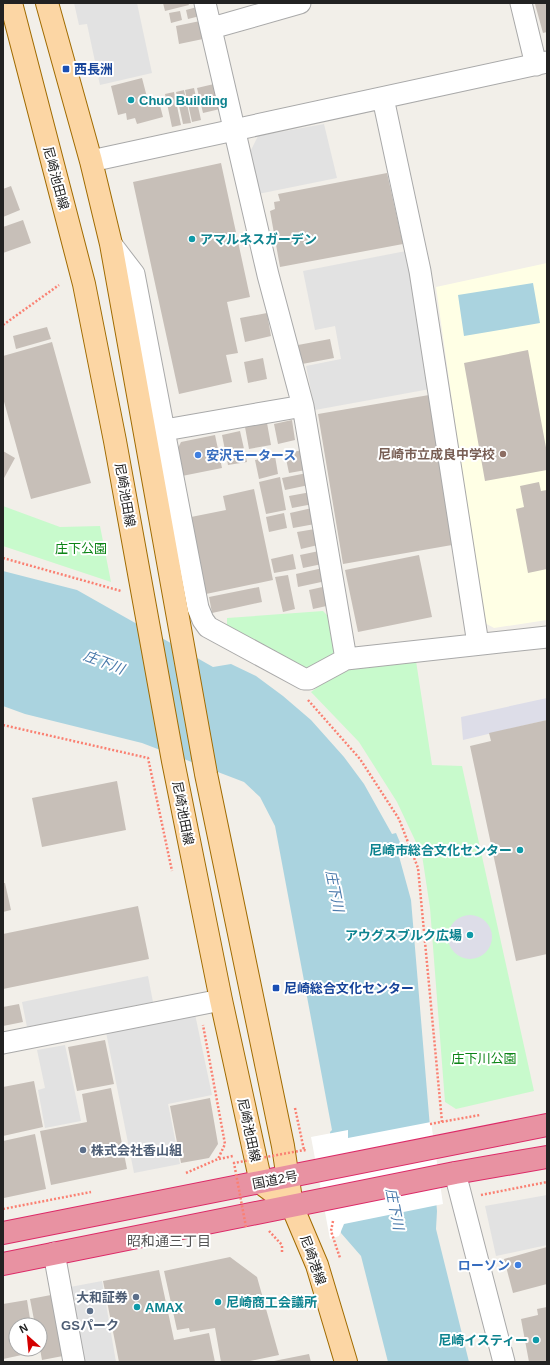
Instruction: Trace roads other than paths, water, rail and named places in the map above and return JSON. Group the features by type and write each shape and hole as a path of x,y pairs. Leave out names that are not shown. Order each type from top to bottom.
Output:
{"highway":[{"name":"国道2号","path":"3,1233 547,1125"},
{"path":"3,1264 447,1174 547,1157"}],"main road":[{"name":"尼崎池田線","path":"11,3 84,284 115,441 173,761 221,1000 261,1183"},
{"path":"47,3 92,161 111,244 206,774 289,1177 292,1206"},
{"path":"261,1183 292,1206"},
{"name":"尼崎港線","path":"292,1206 316,1265 346,1362"}],"street":[{"path":"206,3 268,275 303,406 346,659"},
{"path":"212,28 300,3"},
{"path":"92,161 541,63 521,3"},
{"path":"383,98 420,271 478,644"},
{"path":"111,244 134,274 198,608 202,620 208,627 304,679 309,679 346,659 547,637"},
{"path":"165,430 303,406"},
{"path":"3,1043 221,1000"},
{"path":"447,1174 504,1362"},
{"path":"54,1253 74,1362"}],"water":[{"path":"533,283 540,323 464,336 458,295"},
{"name":"庄下川","path":"3,571 77,590 213,667 231,664 256,676 283,696 311,720 344,757 364,784 392,834 396,833 402,847 397,849 411,900 437,1211 436,1229 469,1362 388,1362 361,1256 341,1233 330,1132 332,1130 275,826 260,797 244,782 142,743 25,714 3,706"}],"place":[{"name":"西長洲","path":"66,69"},
{"name":"Chuo Building","path":"131,100"},
{"name":"アマルネスガーデン","path":"192,239"},
{"name":"尼崎市立成良中学校","path":"503,454"},
{"name":"安沢モータース","path":"198,455"},
{"name":"尼崎市総合文化センター","path":"520,850"},
{"name":"アウグスブルク広場","path":"470,935"},
{"name":"尼崎総合文化センター","path":"276,988"},
{"name":"株式会社香山組","path":"83,1150"},
{"name":"ローソン","path":"518,1265"},
{"name":"大和証券","path":"136,1297"},
{"name":"尼崎商工会議所","path":"218,1302"},
{"name":"AMAX","path":"137,1307"},
{"name":"GSパーク","path":"90,1311"},
{"name":"尼崎イスティー","path":"536,1340"}],"district":[{"name":"昭和通三丁目","path":"169,1241"}],"park label":[{"name":"庄下公園","path":"81,548"},
{"name":"庄下川公園","path":"484,1058"}]}
